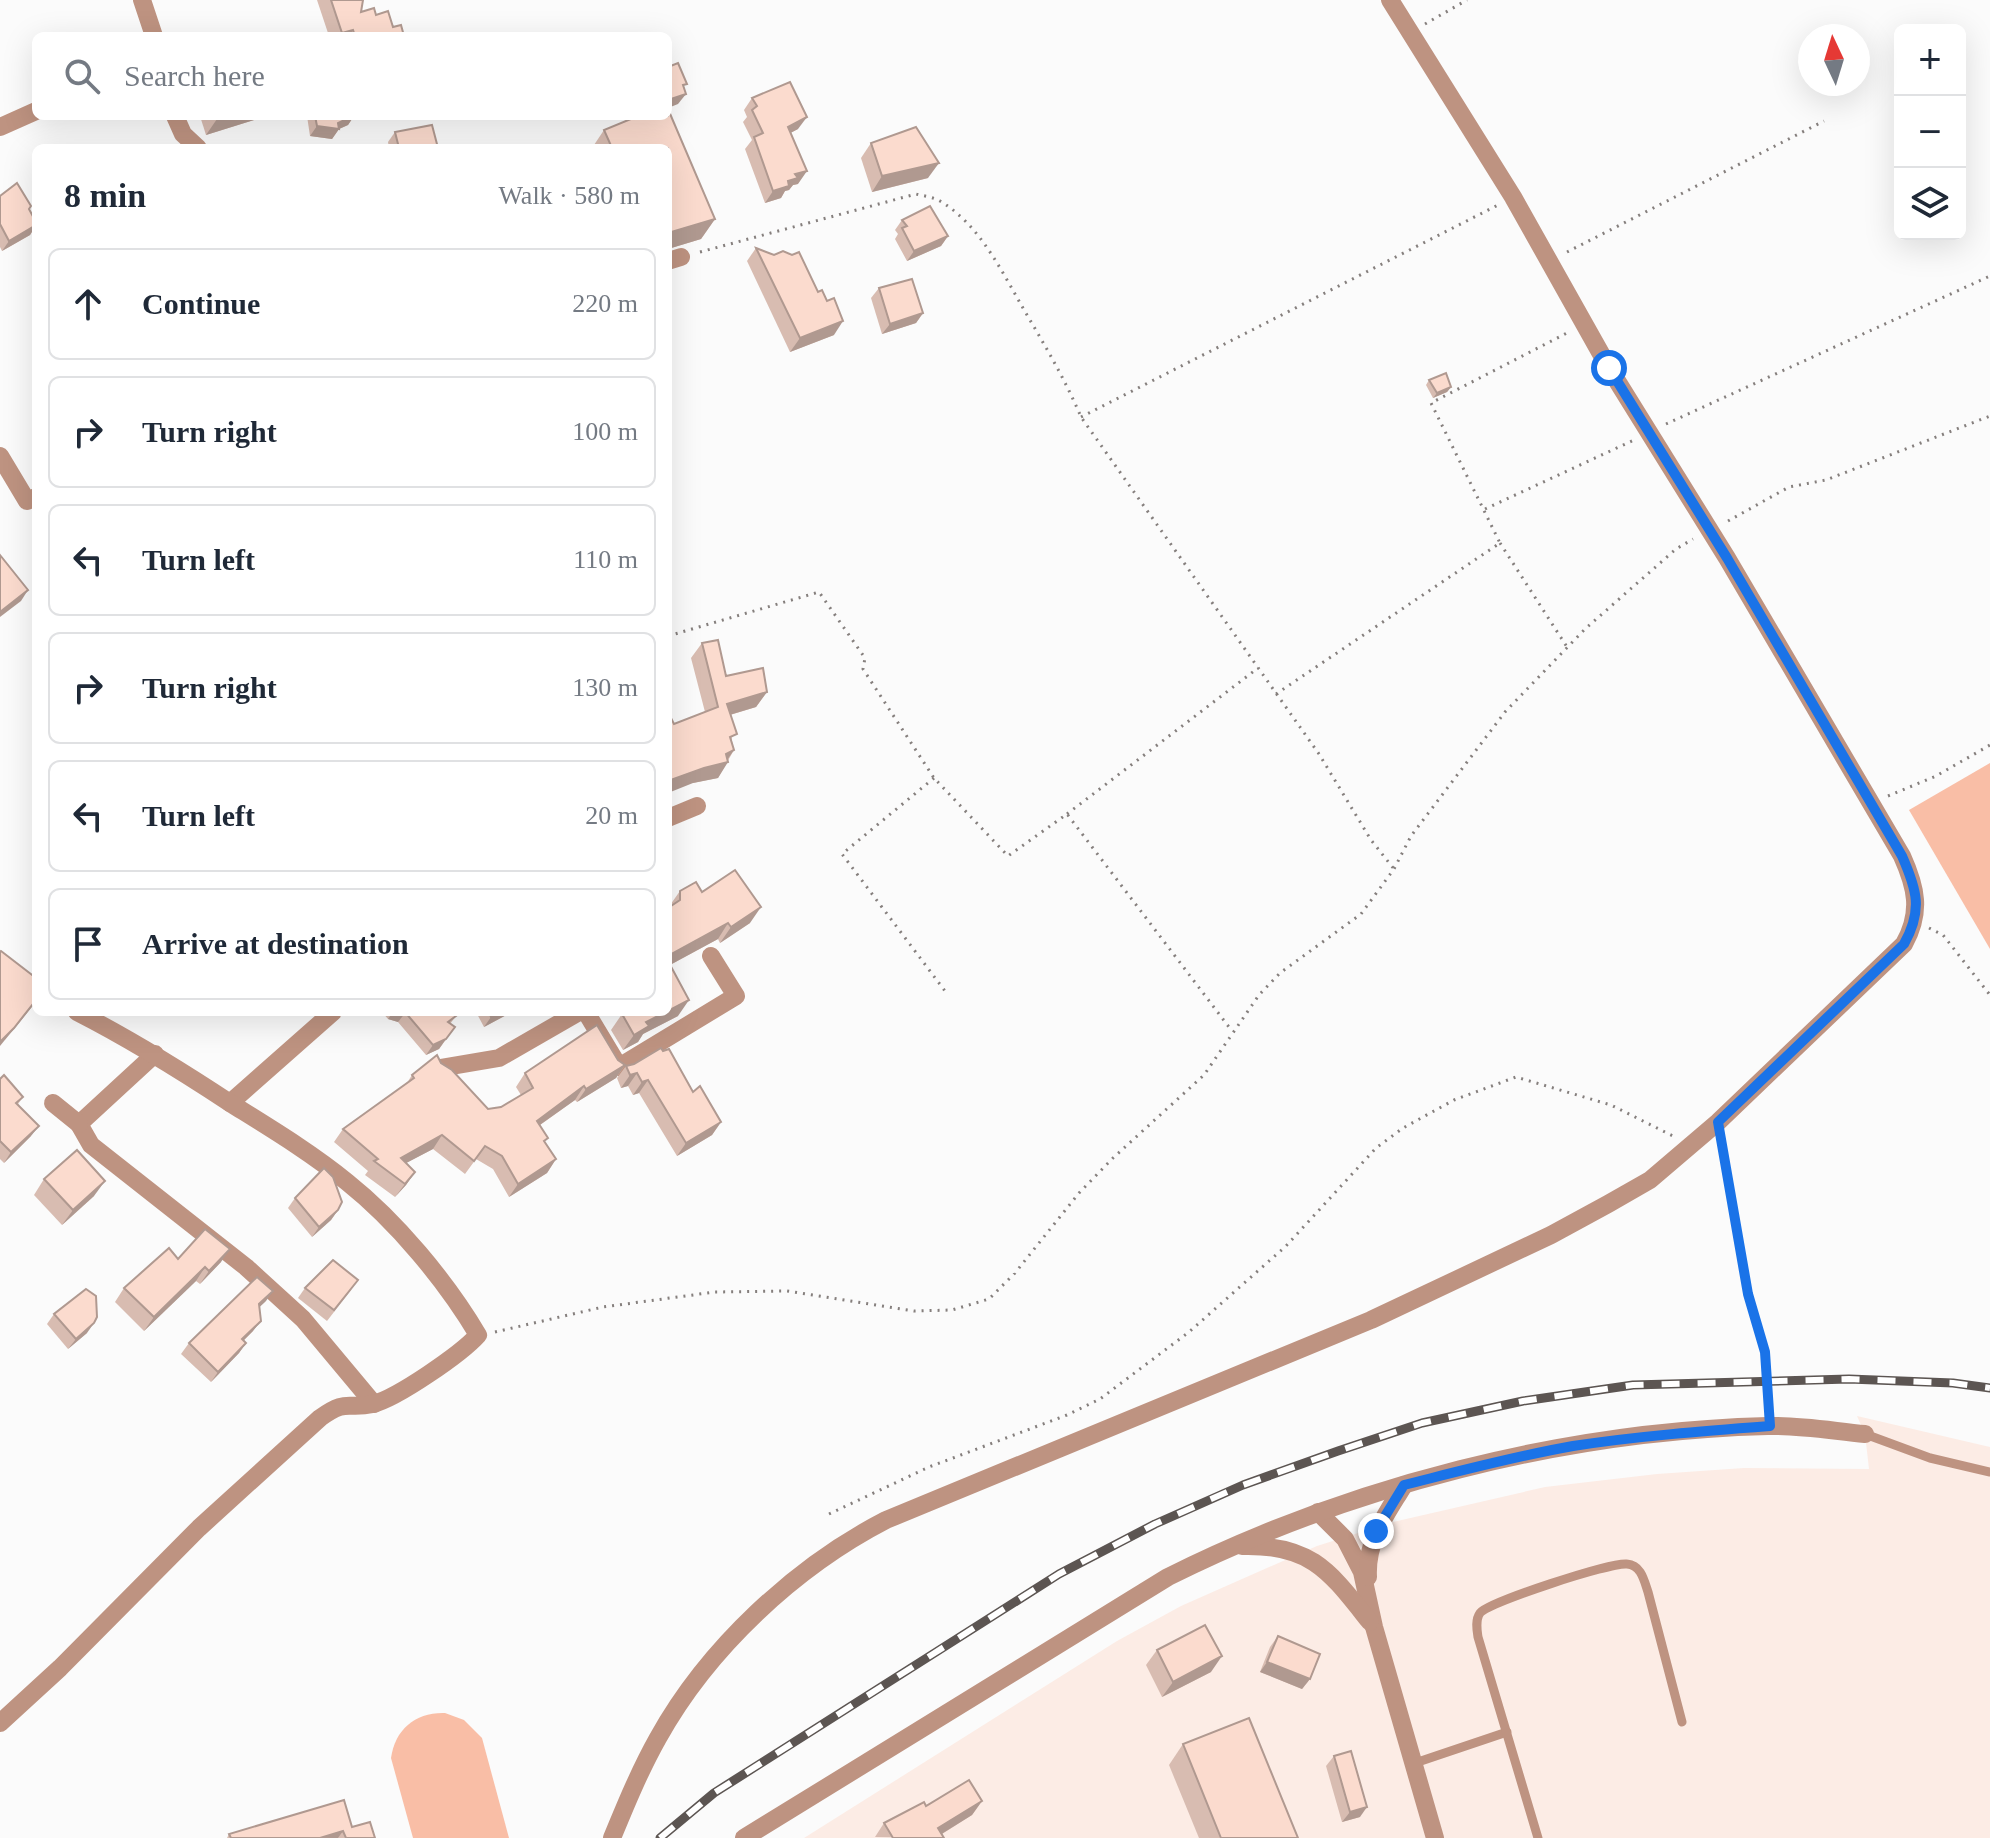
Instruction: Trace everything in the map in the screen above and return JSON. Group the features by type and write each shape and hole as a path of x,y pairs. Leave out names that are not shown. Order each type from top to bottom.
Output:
{"street":[{"path":"142,0 153,32"},
{"path":"612,1838 658,1738 674,1711 709,1665 776,1595 819,1560 856,1536 951,1493 1357,1325 1472,1273 1551,1235 1650,1180 1718,1122 1904,944 1915,922 1917,904 1902,856 1585,324 1513,197 1390,0"},
{"path":"0,127 32,113"},
{"path":"177,120 183,134 194,144"},
{"path":"0,456 27,501 32,499"},
{"path":"672,816 697,806"},
{"path":"588,1016 619,1067 736,996 711,956"},
{"path":"0,1723 60,1668 199,1528 320,1418 338,1405 374,1404 419,1379 469,1345 478,1335 443,1280 349,1183 289,1140 155,1054 84,1016"},
{"path":"230,1103 328,1016"},
{"path":"440,1068 499,1058 572,1016"},
{"path":"79,1124 155,1054"},
{"path":"53,1103 79,1124 91,1145 246,1267 303,1319 374,1404"},
{"path":"744,1838 1168,1577 1233,1546 1318,1512 1474,1467 1572,1447 1655,1435 1770,1426 1865,1434"},
{"path":"1374,1627 1368,1568 1371,1545 1404,1485"},
{"path":"1318,1512 1345,1539 1362,1572 1374,1627 1435,1838"},
{"path":"1233,1546 1278,1547 1311,1559 1342,1586 1374,1627"}],"lane":[{"path":"1865,1434 1930,1458 1990,1472"},
{"path":"1538,1838 1478,1637 1480,1614 1508,1599 1602,1568 1629,1564 1643,1577 1682,1722"},
{"path":"1412,1764 1507,1732"}],"path":[{"path":"1410,32 1467,0"},
{"path":"1549,261 1824,121"},
{"path":"674,259 916,194 937,199 976,232 1066,381 1081,417 1326,765 1371,840 1394,869"},
{"path":"1081,417 1513,197"},
{"path":"1484,510 1990,276"},
{"path":"1567,647 1500,543 1431,403 1585,324"},
{"path":"478,1335 603,1307 715,1292 787,1291 914,1311 952,1310 989,1299 1015,1273 1088,1184 1204,1075 1259,995 1280,973 1361,914 1394,869 1411,836 1505,712 1567,647 1676,549 1789,487 1826,480 1990,416"},
{"path":"1276,694 1500,543"},
{"path":"672,635 819,592 865,658 863,669 934,778 1008,856 1258,668"},
{"path":"1869,804 1936,776 1990,745"},
{"path":"934,778 842,854 948,995"},
{"path":"1067,814 1233,1032"},
{"path":"1915,922 1943,935 1990,995"},
{"path":"829,1514 929,1467 1067,1415 1100,1399 1189,1332 1286,1246 1376,1148 1454,1100 1516,1077 1611,1105 1688,1147"},
{"path":"1718,1122 1748,1294 1765,1352 1770,1426"}],"shaded area":[{"path":"1990,763 1990,949 1909,810"},
{"path":"1857,1416 1990,1447 1990,1838 804,1838 1117,1641 1181,1606 1317,1546 1393,1522 1545,1487 1744,1468 1869,1469 1865,1434"},
{"path":"445,1713 464,1720 482,1738 509,1838 413,1838 391,1758 393,1748 402,1731 416,1719"}],"building":[{"path":"331,0 363,0 361,12 374,8 376,15 388,11 393,27 401,25 403,32 353,30 342,32"},
{"path":"678,63 687,84 683,85 686,94 672,99 672,65"},
{"path":"790,82 807,117 788,127 807,171 795,174 798,178 788,181 789,186 773,191 754,137 763,133 752,110 757,106 752,98"},
{"path":"672,118 715,219 672,232 672,144 610,144 604,130 628,120"},
{"path":"316,120 344,120 338,123 339,129 317,126"},
{"path":"432,125 437,144 398,144 395,132"},
{"path":"916,127 939,163 882,176 871,143"},
{"path":"17,183 31,206 32,227 9,241 0,224 0,196"},
{"path":"930,206 948,236 914,251 902,228 907,226 902,220"},
{"path":"756,248 774,255 783,251 792,255 799,252 818,292 822,290 827,301 834,298 843,321 800,338"},
{"path":"912,279 923,313 890,324 879,288"},
{"path":"1446,373 1451,387 1437,393 1429,380"},
{"path":"0,555 28,590 0,612"},
{"path":"718,640 726,676 763,668 767,692 727,704 737,734 730,737 734,750 726,754 728,762 672,780 672,720 674,724 718,707 702,643"},
{"path":"735,870 761,907 731,927 728,923 672,954 672,905 680,900 680,891 696,882 702,892"},
{"path":"0,952 32,975 32,1005 0,1042"},
{"path":"672,968 689,1000 672,1009"},
{"path":"408,1016 456,1016 448,1022 455,1027 446,1039 433,1045"},
{"path":"623,1016 658,1016 646,1022 649,1026 634,1035"},
{"path":"597,1025 618,1060 625,1065 586,1089 584,1086 537,1121 548,1138 544,1141 556,1159 518,1184 502,1156 485,1146 474,1161 442,1135 401,1158 415,1172 405,1184 374,1161 378,1159 343,1129 414,1078 412,1075 437,1055 441,1063 452,1070 488,1109 501,1107 533,1088 525,1073"},
{"path":"661,1048 663,1051 669,1049 693,1092 700,1086 721,1122 686,1143 648,1080 642,1082 637,1073 630,1075 626,1066"},
{"path":"4,1075 23,1097 16,1103 39,1126 11,1152 0,1141 0,1079"},
{"path":"77,1150 105,1181 73,1210 44,1179"},
{"path":"324,1168 333,1177 342,1202 338,1210 319,1227 295,1198"},
{"path":"205,1229 230,1249 209,1271 205,1267 154,1317 124,1288 169,1248 178,1259"},
{"path":"333,1260 358,1280 334,1310 305,1288"},
{"path":"257,1277 273,1291 259,1304 261,1321 242,1339 246,1343 218,1372 189,1343"},
{"path":"86,1289 96,1296 97,1317 76,1339 54,1314"},
{"path":"1205,1625 1222,1656 1173,1682 1157,1650"},
{"path":"1278,1636 1320,1654 1310,1679 1267,1662"},
{"path":"1249,1718 1298,1838 1221,1838 1183,1744"},
{"path":"1351,1751 1367,1807 1350,1812 1334,1756"},
{"path":"969,1780 982,1801 938,1828 944,1838 893,1838 884,1823 924,1802 926,1806"},
{"path":"344,1800 352,1827 370,1822 375,1838 346,1838 343,1831 320,1838 231,1838 229,1834"}],"railway":[{"path":"660,1838 714,1793 1059,1574 1155,1524 1243,1485 1338,1451 1422,1423 1523,1401 1633,1385 1849,1379 1953,1383 1990,1388"}],"route":[{"path":"1376,1531 1404,1485 1572,1447 1655,1435 1770,1426 1765,1352 1748,1294 1718,1122 1904,944 1915,922 1915,892 1902,856 1727,558 1609,368"}]}
